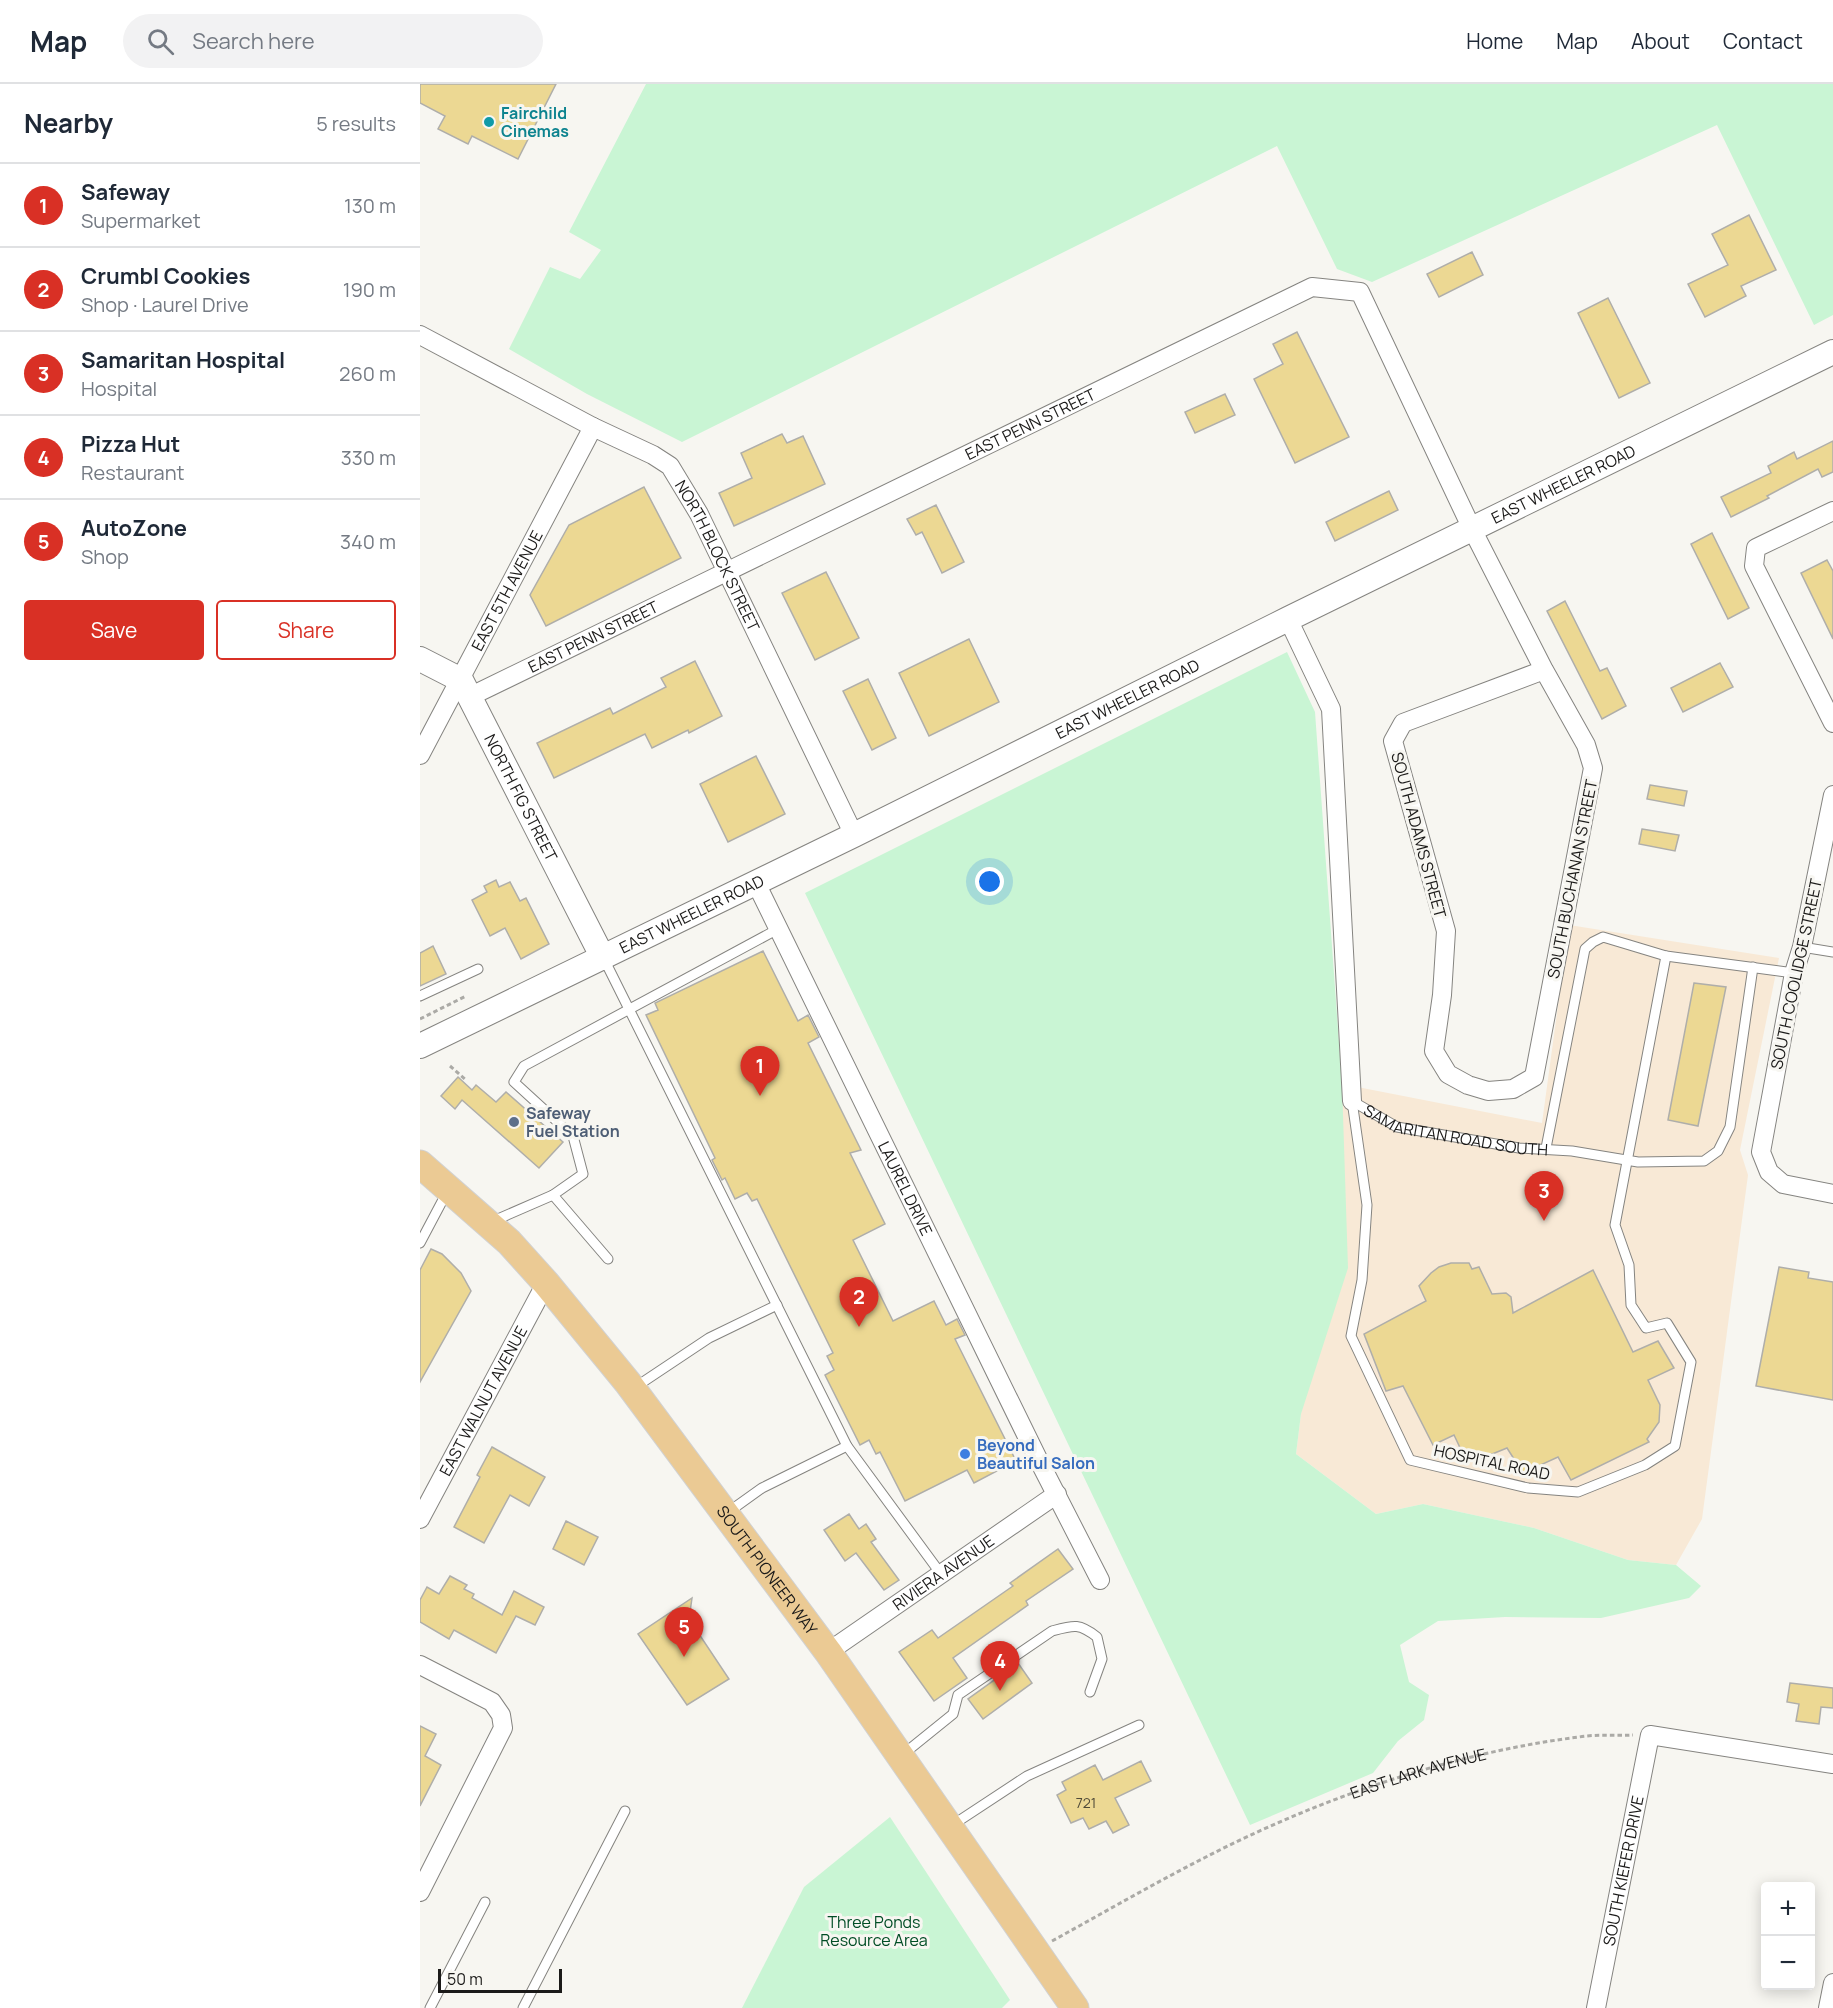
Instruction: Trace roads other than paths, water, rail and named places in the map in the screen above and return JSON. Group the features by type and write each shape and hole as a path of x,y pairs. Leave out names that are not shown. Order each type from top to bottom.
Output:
{"main road":[{"name":"EAST WHEELER ROAD","path":"420,1046 854,835 1833,352"},
{"path":"420,659 465,689"},
{"name":"NORTH FIG STREET","path":"465,689 603,958"},
{"name":"SOUTH PIONEER WAY","path":"420,1164 488,1223 546,1283 633,1389 828,1652 1075,2008"}],"street":[{"name":"EAST PENN STREET","path":"465,689 727,572 1312,288 1360,292 1472,529"},
{"name":"NORTH BLOCK STREET","path":"420,335 593,427 653,455 670,466 693,504 727,572 854,835"},
{"name":"EAST 5TH AVENUE","path":"420,755 465,689 593,427"},
{"path":"1833,511 1756,548 1754,566 1833,723"},
{"name":"SOUTH BUCHANAN STREET","path":"1472,529 1544,670 1586,745 1593,768 1534,1077"},
{"name":"SAMARITAN ROAD SOUTH","path":"1288,619 1331,709 1352,1101"},
{"name":"SOUTH ADAMS STREET","path":"1534,1077 1513,1089 1488,1090 1468,1085 1448,1074 1434,1051 1442,995 1446,932 1394,741 1402,723 1544,670"},
{"name":"SOUTH COOLIDGE STREET","path":"1833,795 1802,947 1794,973 1761,1152 1769,1172 1783,1184 1833,1194"},
{"name":"LAUREL DRIVE","path":"756,883 1038,1459 1100,1580"},
{"name":"EAST WALNUT AVENUE","path":"420,1519 546,1283"},
{"name":"RIVIERA AVENUE","path":"828,1652 1057,1494"},
{"path":"420,1665 492,1702 501,1715 503,1728 420,1892"},
{"name":"SOUTH KIEFER DRIVE","path":"1596,2008 1650,1735 1833,1764"},
{"path":"1828,2008 1833,1983"}],"lane":[{"path":"488,1223 552,1195 583,1174 573,1136 514,1082 524,1066 778,929"},
{"path":"1546,1148 1585,949 1593,942 1603,937 1666,956 1794,973"},
{"path":"1802,947 1833,952"},
{"path":"1628,1160 1666,956"},
{"path":"603,958 847,1446 941,1574"},
{"name":"SAMARITAN ROAD SOUTH","path":"1352,1101 1397,1127 1519,1148 1546,1148 1638,1162 1704,1161 1718,1151 1730,1127 1753,967"},
{"path":"420,996 477,969"},
{"name":"HOSPITAL ROAD","path":"1352,1101 1367,1205 1362,1280 1351,1336 1410,1460 1528,1488 1578,1492 1645,1465 1675,1446 1691,1362 1667,1323 1646,1328 1631,1305 1629,1265 1615,1225 1628,1160"},
{"path":"420,1243 449,1188"},
{"path":"552,1195 608,1259"},
{"path":"633,1389 709,1338 777,1305"},
{"path":"726,1514 762,1488 847,1446"},
{"path":"901,1756 953,1714 958,1695 1052,1631 1069,1626 1084,1627 1097,1637 1102,1659 1090,1692"},
{"path":"949,1826 1027,1776 1139,1725"},
{"path":"523,2008 625,1811"},
{"path":"430,2008 485,1902"}],"place":[{"name":"Fairchild Cinemas","path":"489,122"},
{"name":"Safeway","path":"760,1096"},
{"name":"Safeway Fuel Station","path":"514,1122"},
{"name":"Samaritan Hospital","path":"1544,1221"},
{"name":"Crumbl Cookies","path":"859,1327"},
{"name":"Beyond Beautiful Salon","path":"965,1454"},
{"name":"AutoZone","path":"684,1657"},
{"name":"Pizza Hut","path":"1000,1691"}],"park label":[{"name":"Three Ponds Resource Area","path":"874,1931"}]}
